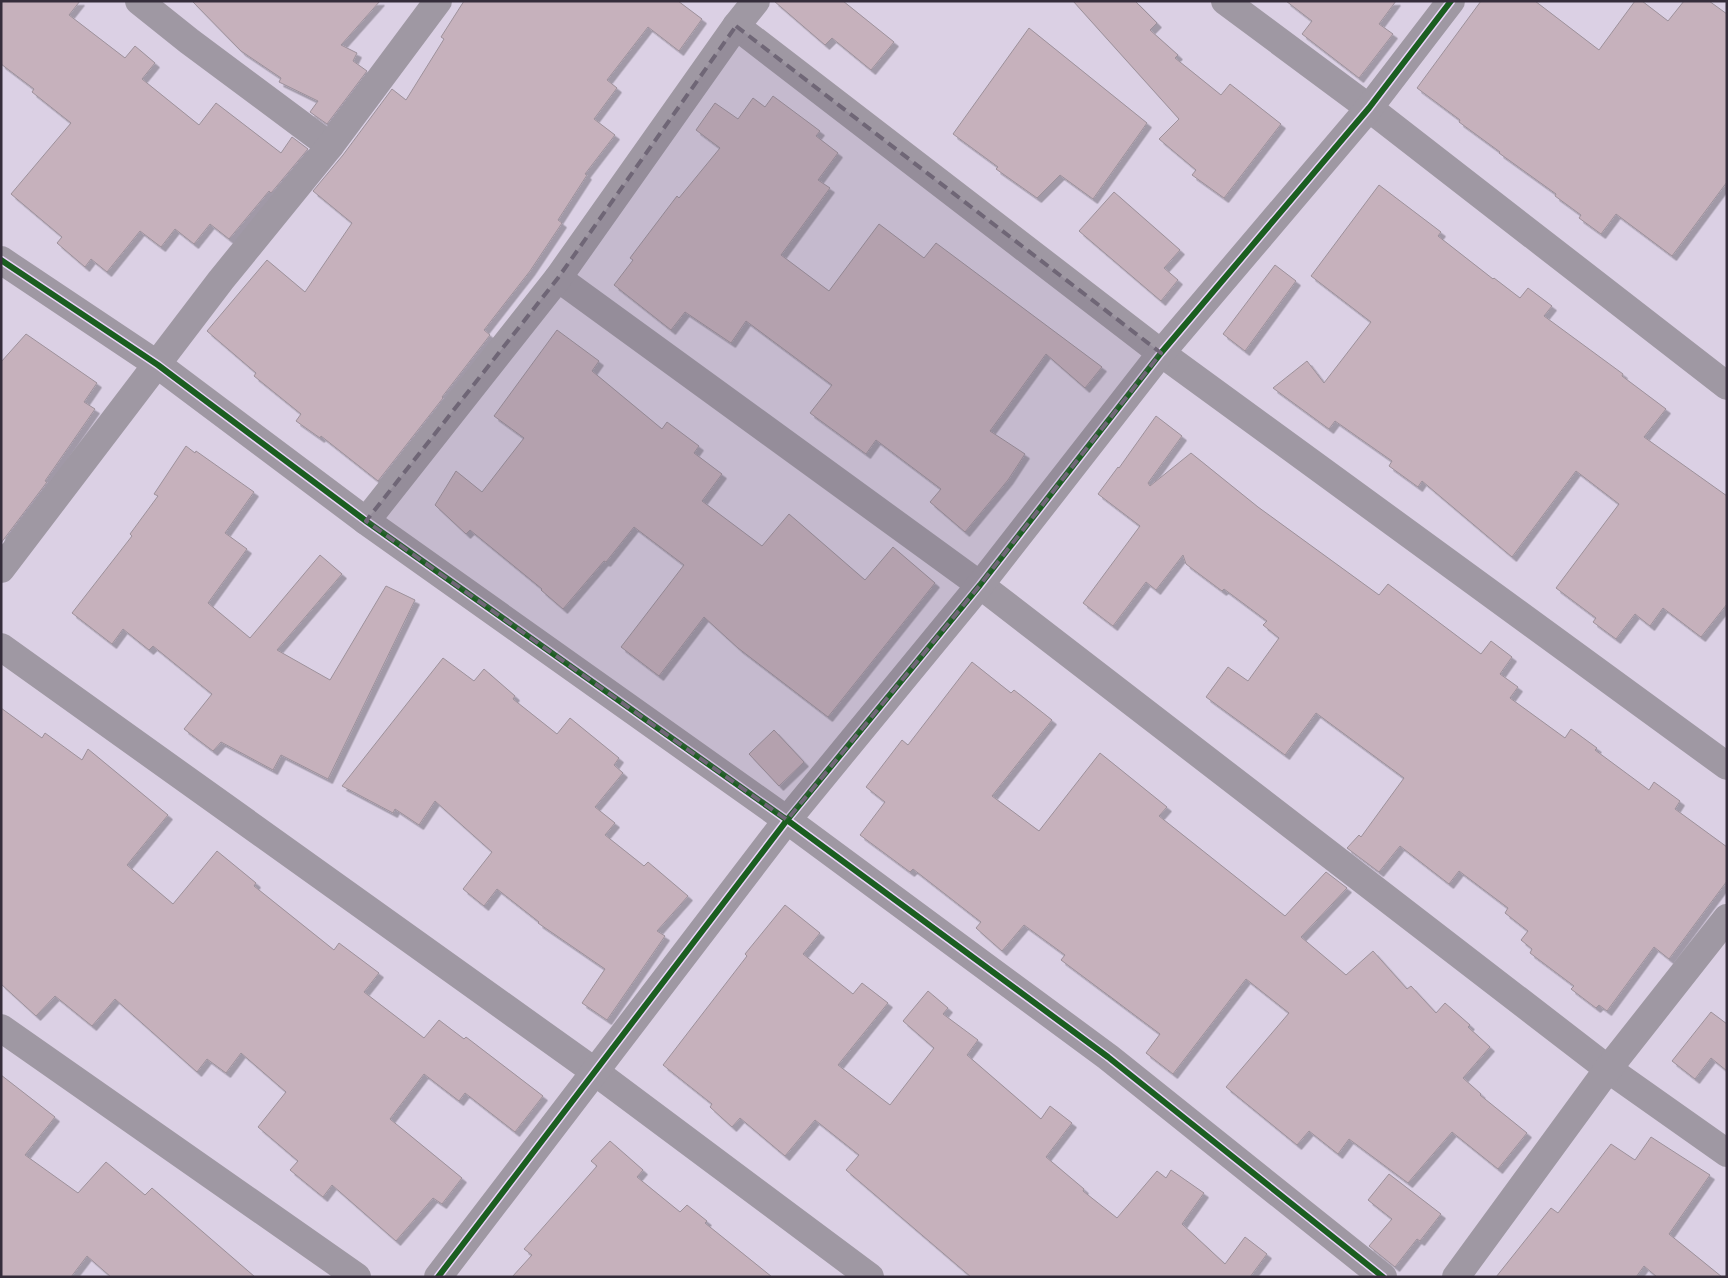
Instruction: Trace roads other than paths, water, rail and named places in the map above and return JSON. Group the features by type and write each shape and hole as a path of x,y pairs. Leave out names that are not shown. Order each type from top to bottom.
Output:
{"street":[{"path":"139,1 189,41 330,146"},
{"path":"1,569 221,280 330,146 438,1"},
{"path":"366,521 558,278 736,26 756,1"},
{"path":"1225,1 1370,108 1727,386"},
{"path":"438,1277 787,820 980,585 1161,353 1370,108 1451,1"},
{"path":"736,26 1161,353 1727,766"},
{"path":"1,260 158,365 366,521 787,820 1108,1056 1383,1277"},
{"path":"558,278 980,585 1608,1069 1727,1153"},
{"path":"1,647 594,1071 870,1277"},
{"path":"1456,1277 1608,1069 1727,918"},
{"path":"1,1028 357,1277"}]}
